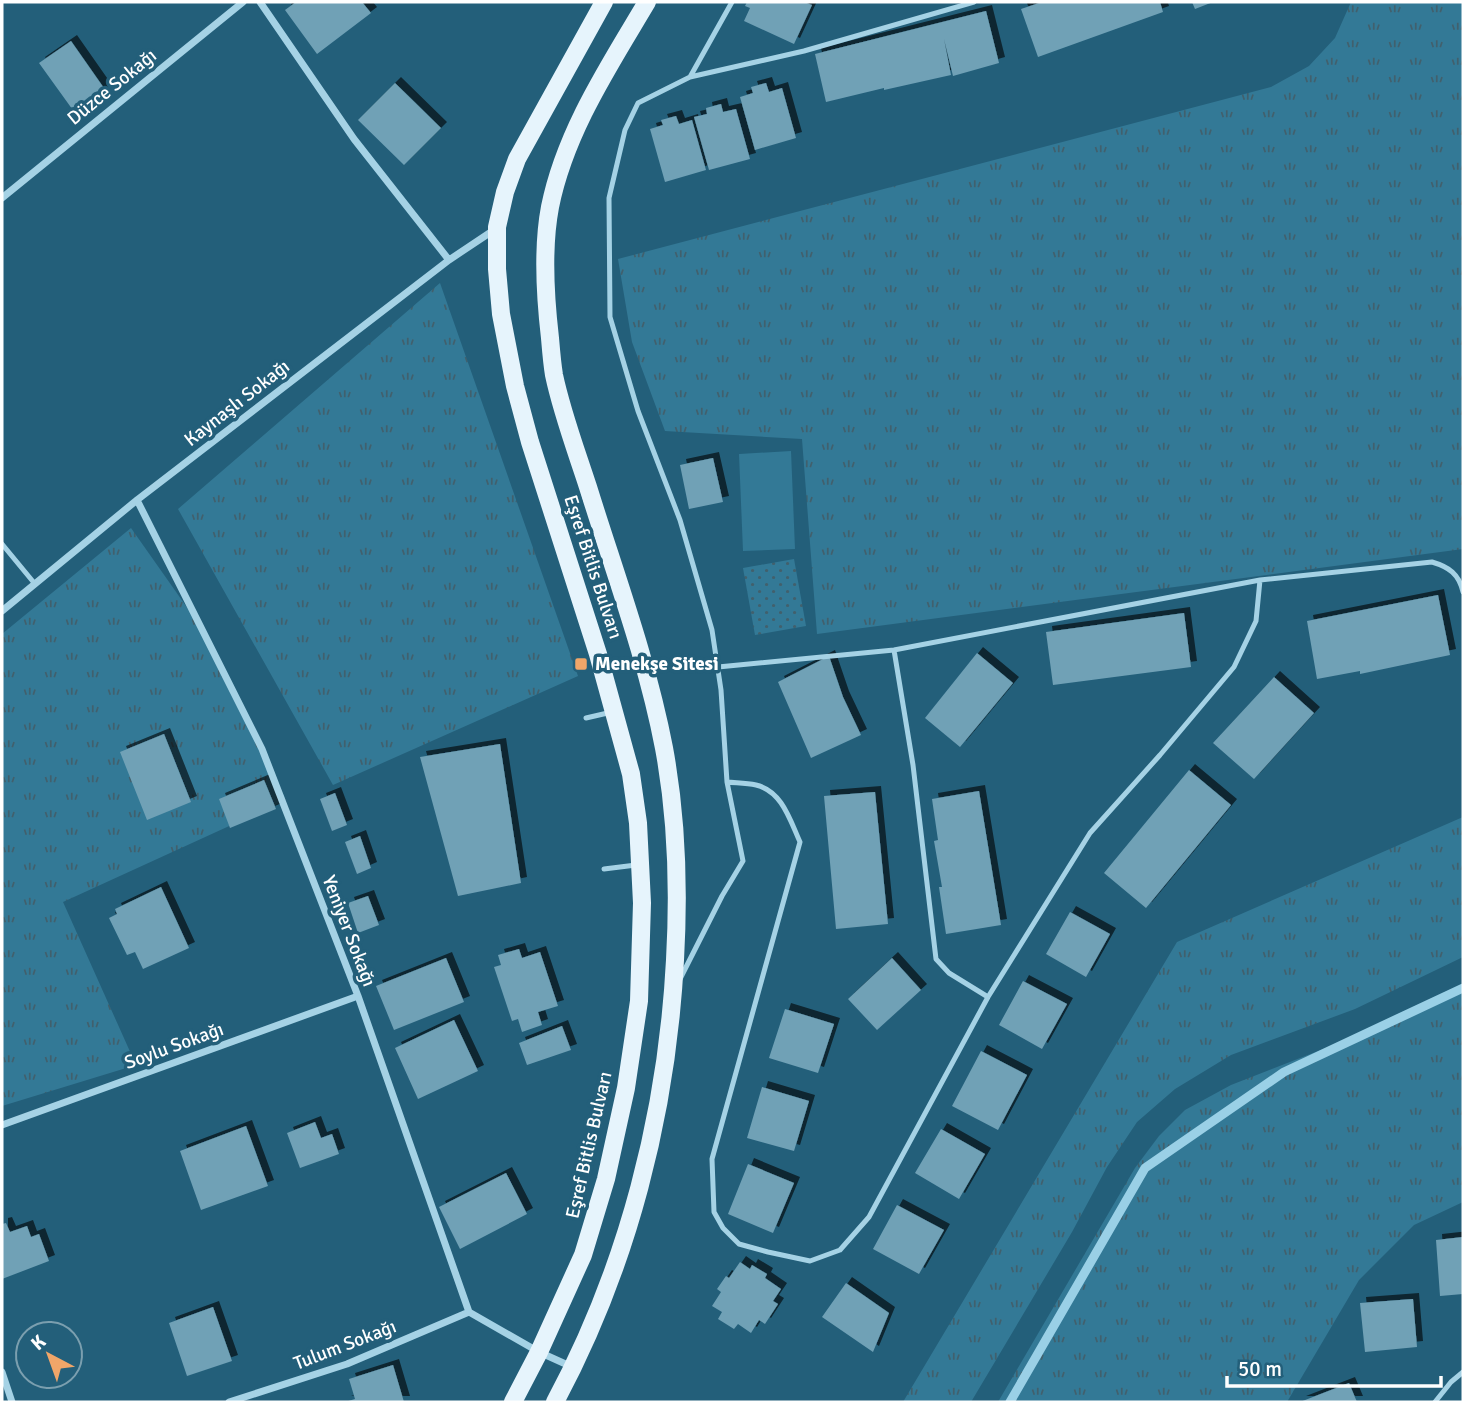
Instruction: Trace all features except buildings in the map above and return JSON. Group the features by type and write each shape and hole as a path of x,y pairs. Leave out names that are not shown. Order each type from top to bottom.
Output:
{"main road":[{"name":"Eşref Bitlis Bulvarı","path":"513,1402 583,1255 606,1179 626,1088 639,1001 642,903 638,823 631,774 615,711 530,442 515,386 501,314 496,269 497,228 505,192 517,159 604,2"},
{"name":"Eşref Bitlis Bulvarı","path":"555,1402 588,1337 610,1281 639,1192 656,1123 674,992 678,918 676,849 664,747 648,678 554,373 545,281 550,207 561,168 579,123 647,2"}],"street":[{"name":"Düzce Sokağı","path":"2,198 243,2"},
{"path":"260,2 354,139 449,260"},
{"name":"Kaynaşlı Sokağı","path":"2,611 137,500 449,260 497,228"},
{"name":"Yeniyer Sokağı","path":"137,500 262,749 358,996 469,1312"},
{"name":"Soylu Sokağı","path":"2,1125 358,996"},
{"path":"469,1312 539,1352 574,1367"},
{"name":"Tulum Sokağı","path":"229,1402 347,1364 469,1312"},
{"path":"2,1373 12,1402"}],"lane":[{"path":"690,77 732,2"},
{"path":"674,992 722,896 743,861 727,782 721,690 712,630 680,520 638,411 610,317 609,198 625,130 638,103 690,77 804,51 974,2"},
{"path":"2,544 34,584"},
{"path":"718,667 894,650 1260,580 1432,562 1448,567 1457,576 1463,592"},
{"path":"727,782 757,785 773,793 787,812 800,842 712,1159 714,1212 723,1228 739,1244 810,1261 839,1250 869,1217 988,997 1090,833 1234,667 1256,621 1260,580"},
{"path":"894,650 915,778 936,958 949,973 988,997"},
{"path":"586,718 615,711"},
{"path":"604,869 640,865"},
{"path":"1435,1402 1463,1372"}],"green space":[{"path":"1351,2 1463,2 1463,549 817,634 802,439 665,431 632,342 618,259 1271,87 1309,66 1335,38"},
{"path":"440,283 578,676 333,785 178,509"},
{"path":"791,451 795,549 743,551 739,454"},
{"path":"131,528 193,616 286,800 63,902 136,1065 2,1106 2,634"},
{"path":"794,559 806,626 755,635 743,568"},
{"path":"1463,817 1463,957 1355,1009 1231,1055 1175,1089 1137,1122 1107,1167 1072,1232 971,1402 903,1402 1177,942"},
{"path":"1463,985 1463,1202 1414,1225 1359,1280 1287,1402 998,1402 1135,1168 1159,1136 1185,1110 1231,1085 1377,1028"}],"waterway":[{"path":"1010,1402 1145,1168 1284,1072 1463,988"}],"place":[{"name":"Menekşe Sitesi","path":"581,664"}]}
